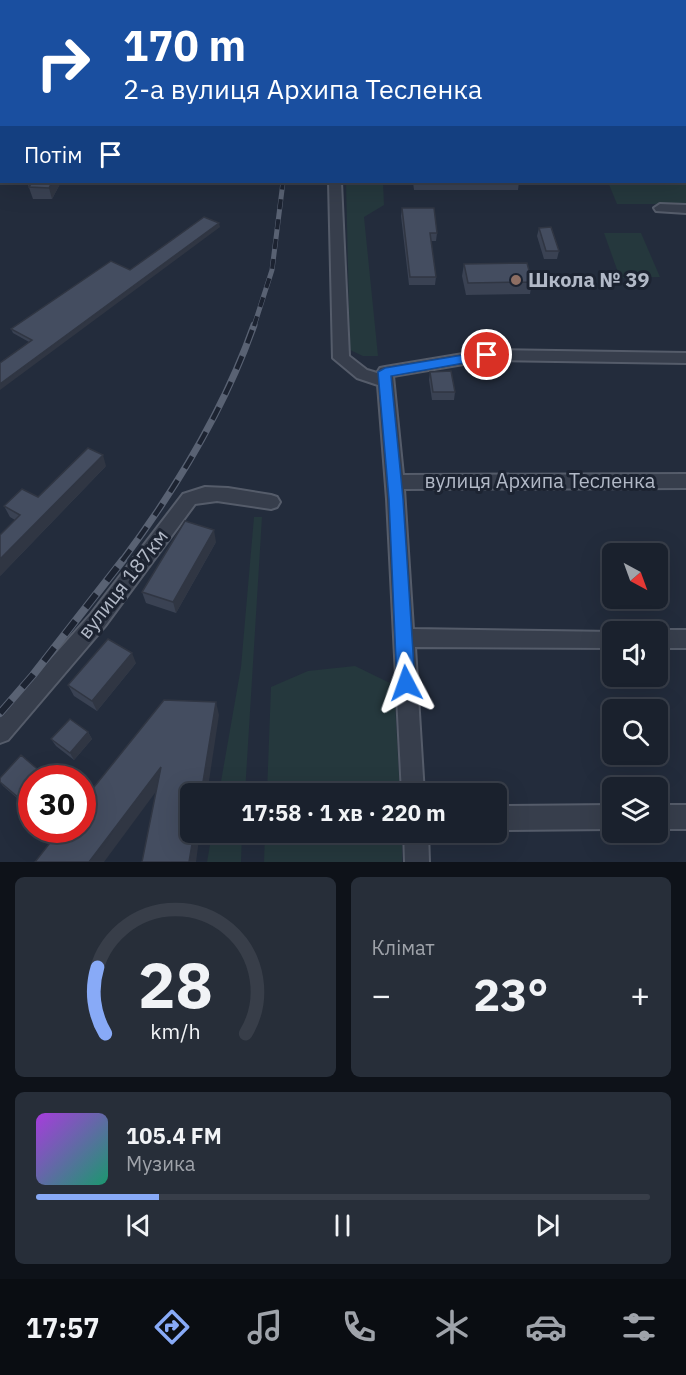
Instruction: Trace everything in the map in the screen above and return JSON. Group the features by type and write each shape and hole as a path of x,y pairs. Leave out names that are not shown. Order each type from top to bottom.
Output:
{"street":[{"path":"335,183 341,358 348,366 362,374 385,381"},
{"path":"660,208 686,209"},
{"path":"413,783 395,482 385,372 487,355 686,358"},
{"name":"вулиця Архипа Тесленка","path":"395,482 686,481"},
{"name":"вулиця 187км","path":"0,732 98,620 189,499 194,495 205,493 272,502"},
{"path":"403,638 602,639"},
{"path":"668,639 686,639"},
{"path":"668,817 686,817"},
{"path":"507,818 602,818"},
{"path":"416,843 417,862"}],"green space":[{"path":"346,183 383,183 384,205 364,217 378,356 363,356 350,350"},
{"path":"608,183 686,183 686,204 617,204"},
{"path":"604,233 641,233 660,277 620,278"},
{"path":"254,517 262,517 246,783 221,783 241,667"},
{"path":"355,666 394,685 399,783 267,783 271,687 308,671"},
{"path":"210,843 242,843 241,862 207,862"},
{"path":"265,843 402,843 402,862 264,862"}],"building":[{"path":"31,183 52,183 49,188 29,187"},
{"path":"402,208 434,208 437,233 430,233 436,277 410,277"},
{"path":"204,217 219,223 0,384 0,363 32,340 11,329 111,261 130,270"},
{"path":"551,227 559,251 546,251 539,228"},
{"path":"527,263 532,282 468,283 464,264"},
{"path":"451,371 455,392 433,392 430,372"},
{"path":"88,448 103,455 0,559 0,535 20,515 4,506 22,489 38,497"},
{"path":"185,521 214,530 173,602 142,592"},
{"path":"108,639 132,653 92,701 68,685"},
{"path":"164,700 216,702 203,783 180,783 180,843 192,843 189,862 142,862 161,767 89,862 35,862 50,843 96,843 96,785"},
{"path":"70,719 88,732 70,753 51,739"},
{"path":"21,755 33,765 18,765 18,797 0,782 0,778"}],"railway":[{"path":"254,326 272,270 283,183"},
{"path":"122,561 161,506 197,448 228,388 254,325"},
{"path":"0,713 33,675 123,560"}],"place":[{"name":"Школа № 39","path":"516,280"}],"route":[{"path":"406,683 396,499 385,372 487,355"}]}
